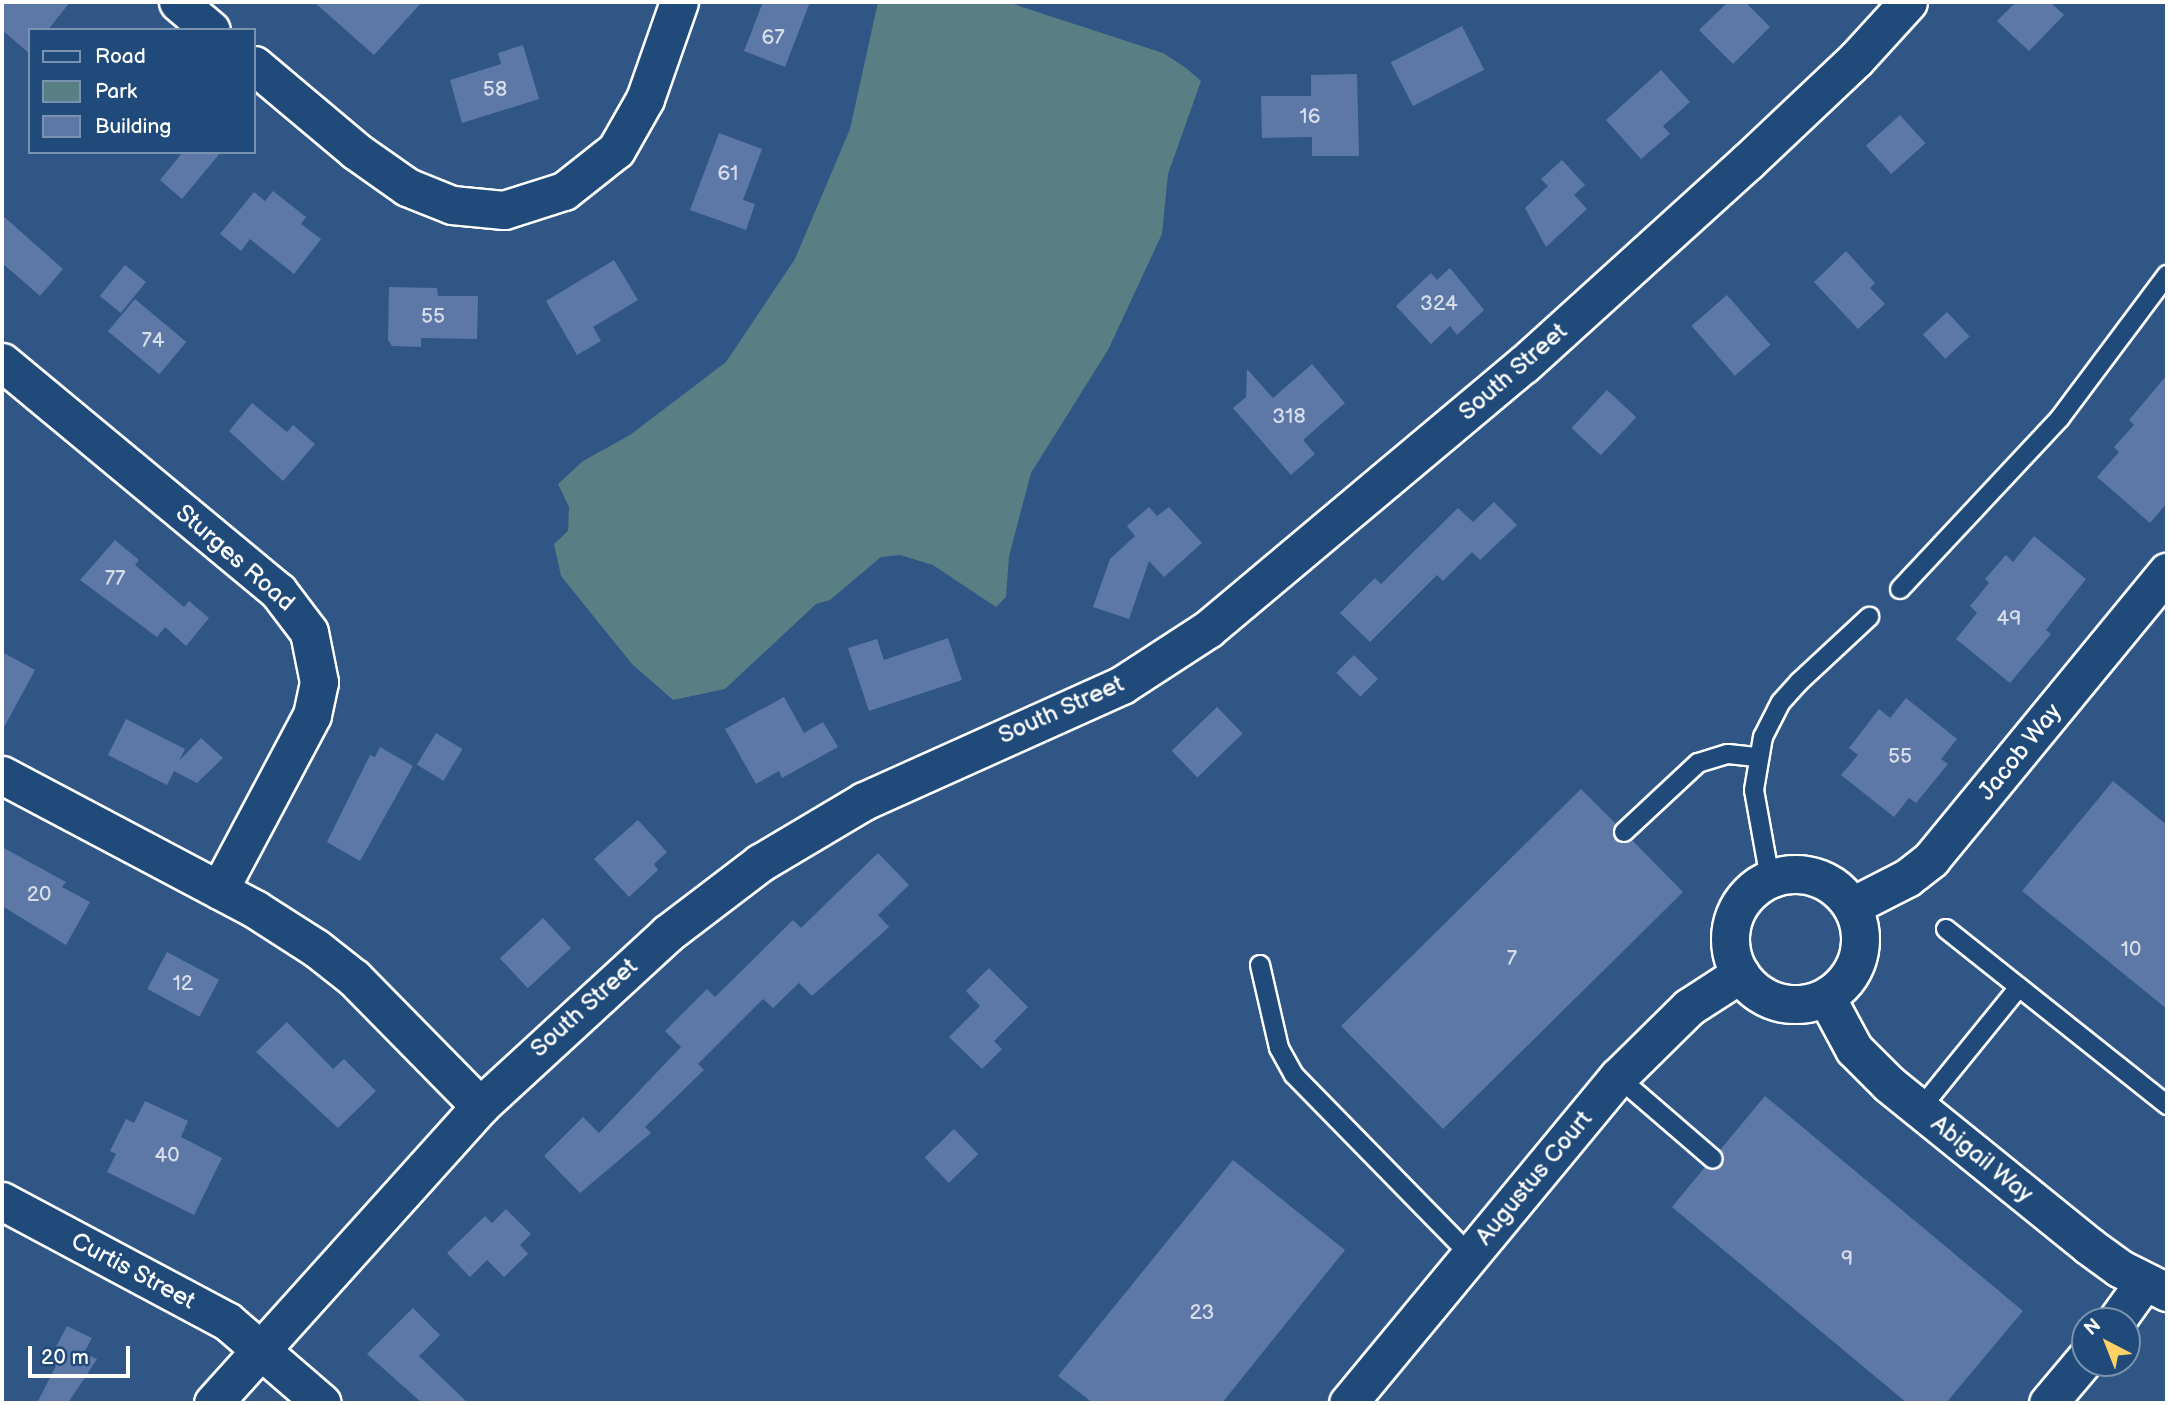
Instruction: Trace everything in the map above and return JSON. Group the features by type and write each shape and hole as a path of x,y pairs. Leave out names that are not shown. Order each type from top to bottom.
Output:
{"street":[{"path":"178,2 209,28"},
{"path":"256,67 356,151 407,187 452,205 504,210 564,191 616,150 645,99 679,2"},
{"name":"South Street","path":"213,1403 480,1106 630,965 760,863 915,774 1122,685 1208,629 1533,356 1805,108 1908,2"},
{"name":"Sturges Road","path":"2,362 278,591 309,632 319,682 312,715 219,890"},
{"name":"Jacob Way","path":"1852,906 1907,878 1931,859 2167,572"},
{"path":"2,775 288,929 345,971 480,1106"},
{"path":"1790,874 1811,876 1830,884 1852,906 1860,928 1859,951 1851,973 1826,996 1803,1004 1778,1002 1756,991 1740,974 1730,942 1734,920 1744,900 1770,879 1790,874"},
{"name":"Augustus Court","path":"1348,1403 1618,1077 1689,1007 1740,974"},
{"name":"Abigail Way","path":"1826,996 1854,1049 1920,1109 2089,1246 2155,1287"},
{"name":"Curtis Street","path":"2,1202 227,1321 322,1403"},
{"path":"2132,1307 2155,1287"},
{"path":"2048,1403 2071,1376"}],"lane":[{"path":"1900,589 2060,418 2167,275"},
{"path":"1770,879 1756,813 1756,757 1782,702 1869,617"},
{"path":"1624,832 1698,763 1728,754 1756,757"},
{"path":"1947,929 2167,1105"},
{"path":"1260,965 1279,1048 1294,1075 1470,1255"},
{"path":"1920,1109 2019,987"},
{"path":"1618,1077 1713,1159"}],"green space":[{"path":"878,2 1007,2 1163,53 1186,68 1201,81 1168,174 1162,234 1108,350 1031,473 1009,556 1006,597 996,607 933,565 900,555 881,557 830,600 816,604 725,689 673,700 632,664 561,576 554,544 568,531 569,507 558,484 583,461 630,435 726,362 795,259 850,129"}],"building":[{"path":"2,2 70,2 50,28 28,28 28,52 2,30"},
{"path":"314,2 422,2 374,55"},
{"path":"763,2 810,2 785,67 744,51"},
{"path":"1728,2 1745,2 1770,27 1733,64 1699,30"},
{"path":"2016,2 2050,2 2064,15 2029,51 1997,21"},
{"path":"1462,26 1484,70 1413,106 1391,62"},
{"path":"523,45 539,99 462,123 450,80 501,64 498,53"},
{"path":"1661,70 1690,102 1663,126 1670,134 1641,159 1606,120"},
{"path":"1357,74 1359,156 1312,156 1312,137 1262,138 1261,96 1311,96 1311,75"},
{"path":"1900,115 1925,143 1891,174 1866,146"},
{"path":"719,133 762,149 743,200 755,204 746,230 690,210"},
{"path":"181,154 219,154 182,199 160,180"},
{"path":"1562,160 1585,185 1574,195 1587,209 1546,247 1525,208 1548,186 1541,179"},
{"path":"273,191 306,217 301,224 321,239 294,274 250,239 241,251 220,234 254,192 265,201"},
{"path":"2,215 63,269 40,296 2,263"},
{"path":"1846,251 1875,283 1870,288 1885,304 1858,329 1814,282"},
{"path":"614,260 638,300 593,327 601,341 577,355 546,301"},
{"path":"125,265 146,282 121,313 100,296"},
{"path":"1450,268 1484,310 1457,335 1450,326 1431,344 1396,306 1431,273 1437,280"},
{"path":"389,287 437,288 438,296 478,296 477,339 421,338 421,347 392,346 388,340"},
{"path":"1727,295 1770,345 1735,376 1692,326"},
{"path":"135,299 186,342 159,374 108,331"},
{"path":"1947,312 1970,336 1945,359 1923,335"},
{"path":"1312,364 1345,403 1303,440 1315,454 1291,475 1233,408 1246,397 1247,369 1273,398"},
{"path":"2167,375 2167,503 2150,523 2097,477 2119,452 2114,447 2134,425 2129,420"},
{"path":"1607,390 1636,417 1601,455 1572,428"},
{"path":"252,403 287,432 293,425 315,444 283,481 229,431"},
{"path":"1494,502 1517,525 1480,560 1472,552 1443,581 1437,575 1370,642 1340,613 1375,578 1381,584 1458,508 1473,522"},
{"path":"1149,507 1157,516 1169,507 1202,543 1164,577 1149,561 1129,619 1093,607 1110,559 1135,536 1127,526"},
{"path":"2034,536 2086,579 2046,630 2051,634 2010,683 1956,639 1977,613 1970,606 1989,583 1985,579 2006,555 2013,562"},
{"path":"115,540 139,560 135,565 184,607 189,601 209,618 186,646 165,627 157,637 80,580"},
{"path":"948,638 962,680 869,711 848,648 877,639 884,660"},
{"path":"2,652 35,670 2,731"},
{"path":"1354,655 1378,679 1360,697 1336,673"},
{"path":"784,697 804,733 823,722 838,747 782,778 779,771 756,784 725,729"},
{"path":"1906,698 1957,739 1941,759 1948,764 1916,803 1909,798 1894,817 1841,775 1858,755 1849,748 1879,709 1890,718"},
{"path":"1217,707 1243,734 1197,777 1172,751"},
{"path":"126,719 185,749 179,761 201,738 223,758 197,783 174,771 167,785 108,755"},
{"path":"436,733 463,749 444,781 417,765"},
{"path":"380,747 413,766 360,861 327,842 370,755 375,757"},
{"path":"2113,781 2167,825 2167,1009 2022,891"},
{"path":"1581,789 1616,824 1616,840 1632,840 1683,892 1443,1129 1341,1026"},
{"path":"638,820 667,852 654,864 658,870 629,897 594,859"},
{"path":"2,847 66,882 62,887 90,902 66,945 2,906"},
{"path":"878,853 909,885 878,915 889,927 812,996 799,983 773,1008 763,999 698,1064 704,1070 645,1127 651,1133 580,1193 544,1156 583,1117 599,1133 681,1047 665,1031 707,989 715,997 793,920 801,928"},
{"path":"543,918 571,948 528,988 500,958"},
{"path":"167,952 219,980 199,1017 147,989"},
{"path":"989,968 1028,1007 994,1041 1002,1049 982,1069 949,1037 980,1006 966,991"},
{"path":"287,1022 333,1069 344,1059 376,1091 338,1128 256,1052"},
{"path":"1765,1096 2023,1311 1946,1403 1907,1403 1672,1207 1705,1167 1722,1166 1720,1150"},
{"path":"145,1101 188,1121 181,1137 222,1158 194,1215 107,1172 116,1154 110,1151 126,1119 134,1123"},
{"path":"954,1129 978,1154 949,1183 925,1157"},
{"path":"1233,1160 1345,1250 1222,1403 1093,1403 1058,1376"},
{"path":"506,1209 531,1234 520,1245 528,1254 504,1277 487,1260 470,1277 447,1253 485,1216 492,1223"},
{"path":"413,1308 440,1335 419,1356 468,1403 422,1403 367,1354"},
{"path":"67,1326 92,1338 84,1353 97,1359 68,1403 37,1403 56,1366 48,1362"}]}
